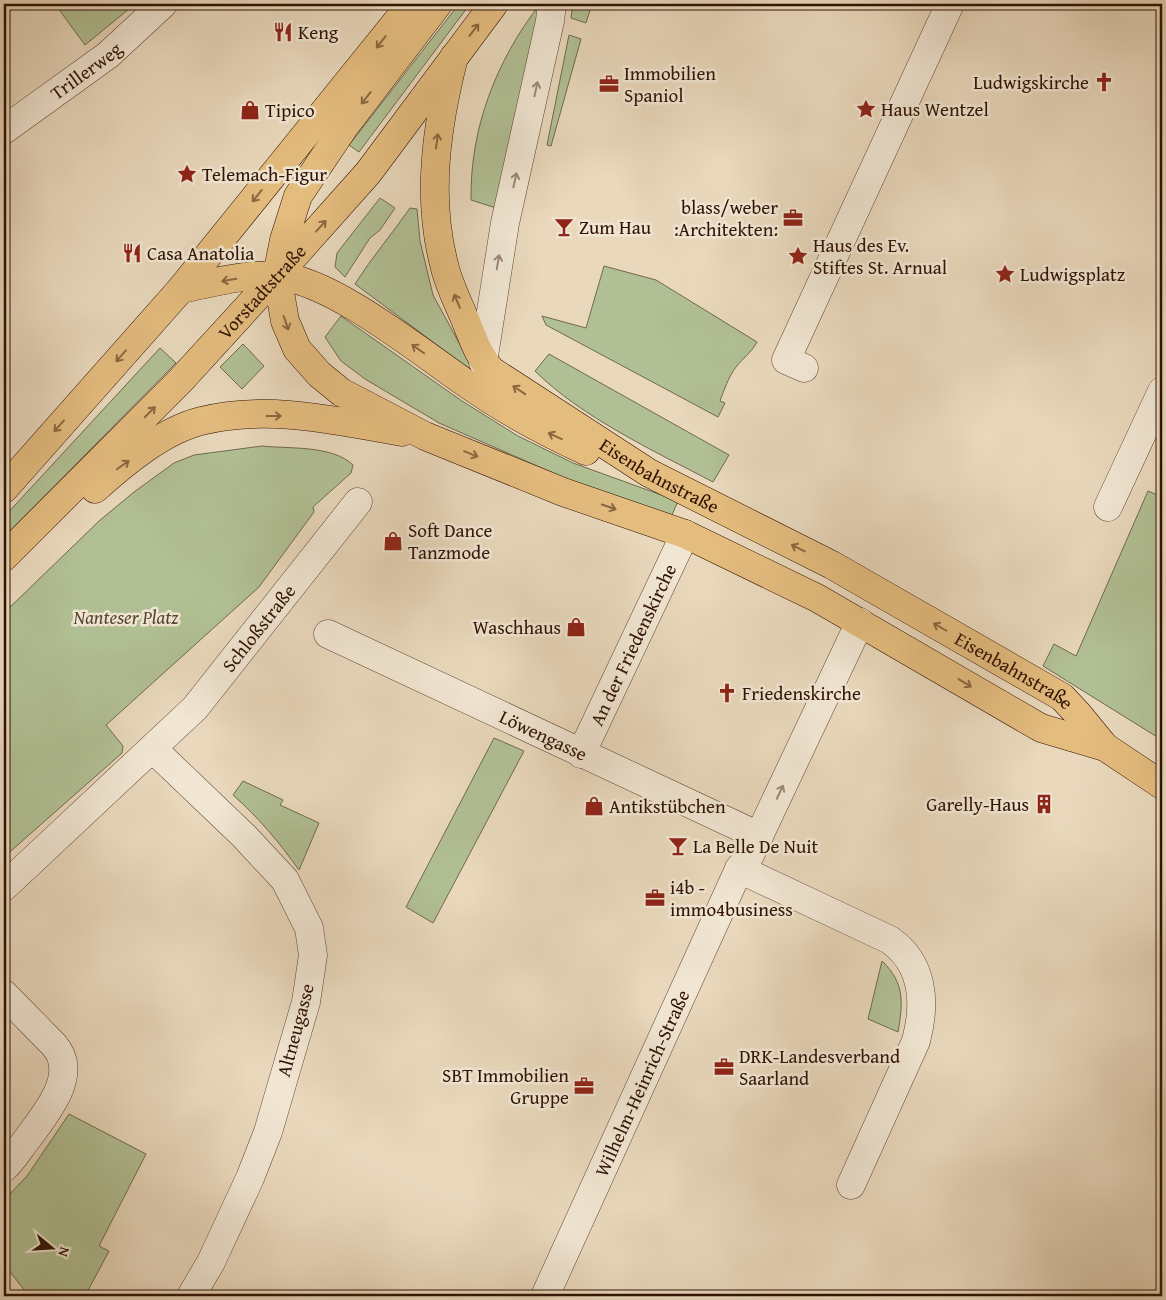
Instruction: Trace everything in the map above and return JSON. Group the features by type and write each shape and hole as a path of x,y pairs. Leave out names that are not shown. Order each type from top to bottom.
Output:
{"main road":[{"path":"4,489 181,289 411,4"},
{"path":"426,436 341,392 319,374 297,349 285,321 277,275 284,240 298,196 344,126 438,4"},
{"name":"Vorstadtstraße","path":"4,559 168,394 368,173 494,4"},
{"name":"Eisenbahnstraße","path":"454,57 441,109 435,153 438,228 444,265 450,283 483,362 492,371 541,405 649,473 832,565 1062,698 1105,747 1162,785"},
{"path":"181,289 233,279 277,275 303,280 340,299 392,331 474,389 537,428 592,453 649,473"},
{"path":"4,559 29,547 117,469 163,438 199,422 241,415 290,416 426,436"},
{"name":"Eisenbahnstraße","path":"426,436 563,492 685,534 817,598 1041,728 1105,747"}],"street":[{"name":"Trillerweg","path":"4,130 108,54 163,4"},
{"path":"483,362 505,223 550,21 552,4"},
{"path":"804,368 786,360 950,4"},
{"path":"1108,507 1162,391"},
{"name":"Schloßstraße","path":"4,887 162,759 195,708 358,502"},
{"name":"An der Friedenskirche","path":"581,754 685,534"},
{"name":"Wilhelm-Heinrich-Straße","path":"545,1296 750,853 860,622"},
{"name":"Löwengasse","path":"328,634 581,754 750,853"},
{"name":"Altneugasse","path":"162,759 244,836 284,880 309,928 313,955 306,1002 268,1132 250,1178 212,1262 191,1296"},
{"path":"750,853 904,950 922,990 922,1018 916,1041 851,1184"},
{"path":"4,994 58,1049 64,1064 59,1090 43,1117 4,1168"}],"green space":[{"path":"55,4 135,4 85,45"},
{"path":"459,4 470,4 359,152 349,145"},
{"path":"540,4 496,208 471,200 475,147 489,96 499,72 524,26"},
{"path":"573,4 592,4 586,23 571,18"},
{"path":"569,35 581,39 551,146 547,145"},
{"path":"380,198 395,208 380,230 370,238 345,277 335,267 337,253"},
{"path":"410,208 417,209 420,241 433,295 476,374 355,284"},
{"path":"604,266 656,280 757,342 731,375 720,401 725,403 718,417 546,325 542,316 586,328"},
{"path":"341,316 462,401 518,436 573,463 678,501 672,515 567,479 439,423 365,379 341,361 325,337"},
{"path":"243,344 264,366 242,389 220,367"},
{"path":"160,348 176,363 4,537 4,517"},
{"path":"549,354 729,455 713,482 620,433 574,404 535,371"},
{"name":"Nanteser Platz","path":"262,446 310,449 334,454 353,465 351,473 313,507 314,512 259,587 106,725 123,746 122,753 4,857 4,613 99,521 134,492 174,463 194,455"},
{"path":"1148,491 1162,497 1162,740 1043,666 1054,644 1076,656"},
{"path":"494,738 524,751 433,923 406,907"},
{"path":"243,781 283,800 280,805 319,823 299,870 268,831 233,795"},
{"path":"882,961 895,977 898,985 901,1012 898,1032 868,1019"},
{"path":"69,1114 146,1154 99,1246 109,1251 85,1296 29,1296 4,1264 4,1200 27,1176"}],"place":[{"name":"Keng","path":"283,32"},
{"name":"Ludwigskirche","path":"1104,82"},
{"name":"Immobilien Spaniol","path":"609,84"},
{"name":"Haus Wentzel","path":"866,109"},
{"name":"Tipico","path":"250,110"},
{"name":"Telemach-Figur","path":"187,174"},
{"name":"blass/weber :Architekten:","path":"793,218"},
{"name":"Zum Hau","path":"564,227"},
{"name":"Casa Anatolia","path":"132,253"},
{"name":"Haus des Ev. Stiftes St. Arnual","path":"798,256"},
{"name":"Ludwigsplatz","path":"1005,274"},
{"name":"Soft Dance Tanzmode","path":"393,541"},
{"name":"Waschhaus","path":"576,627"},
{"name":"Friedenskirche","path":"727,693"},
{"name":"Garelly-Haus","path":"1044,804"},
{"name":"Antikstübchen","path":"594,806"},
{"name":"La Belle De Nuit","path":"678,846"},
{"name":"i4b - immo4business","path":"655,898"},
{"name":"DRK-Landesverband Saarland","path":"724,1067"},
{"name":"SBT Immobilien Gruppe","path":"584,1086"}]}
